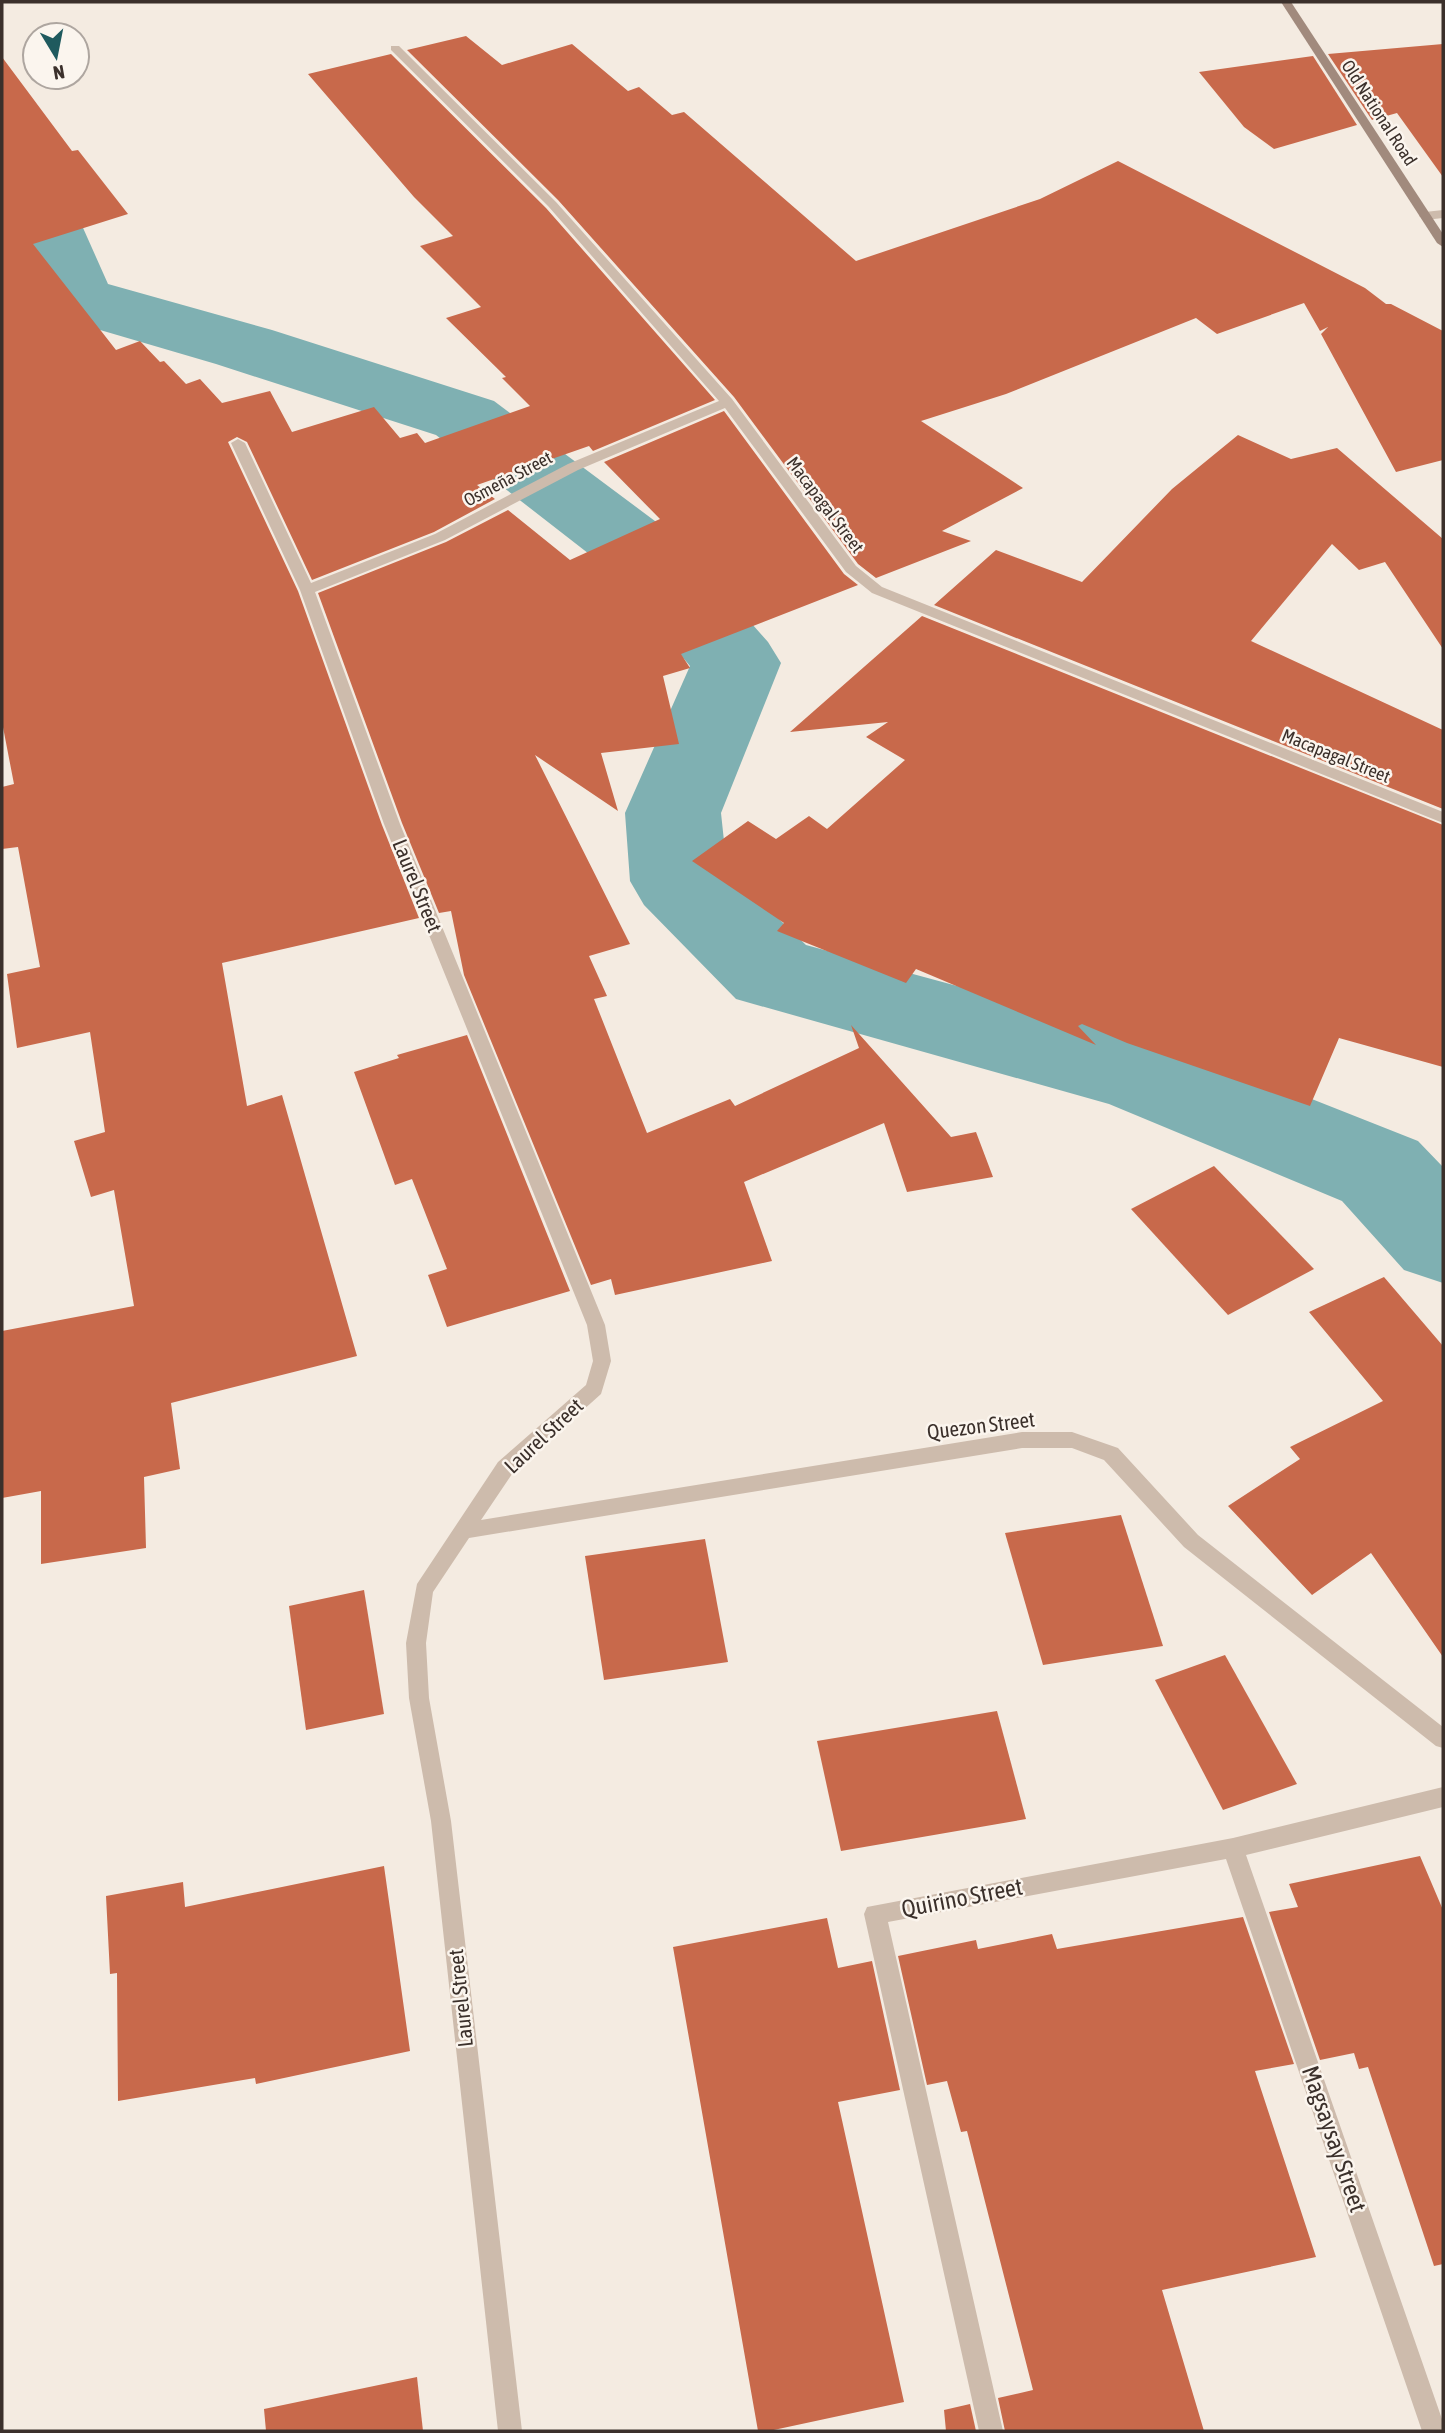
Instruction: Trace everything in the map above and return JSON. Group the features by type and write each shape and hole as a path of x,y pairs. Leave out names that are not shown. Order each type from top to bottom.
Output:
{"main road":[{"name":"Old National Road","path":"1286,2 1443,243"}],"street":[{"name":"Macapagal Street","path":"395,48 552,204 727,401 851,569 877,590 1443,818"},
{"path":"1425,216 1443,214"},
{"name":"Osmeña Street","path":"307,590 440,537 573,467 727,401"},
{"name":"Laurel Street","path":"238,443 307,590 392,824 596,1325 602,1361 594,1389 505,1468 424,1590 416,1643 419,1698 441,1821 510,2431"},
{"name":"Quezon Street","path":"463,1531 1022,1440 1072,1440 1111,1454 1191,1541 1443,1739"},
{"name":"Quirino Street","path":"991,2431 876,1914 1233,1848 1443,1797"},
{"name":"Magsaysay Street","path":"1233,1848 1434,2431"}],"building":[{"path":"466,36 502,65 572,44 628,91 639,87 672,115 684,112 856,261 1040,199 1118,161 1365,288 1386,304 1391,304 1443,331 1443,460 1396,472 1321,334 1328,327 1320,331 1304,303 1217,334 1196,318 1006,394 921,421 1023,488 942,531 971,541 876,578 858,564 734,397 558,200 407,50"},
{"path":"1443,44 1443,177 1397,113 1372,120 1328,54"},
{"path":"391,54 546,208 715,400 593,451 589,446 477,485 495,499 434,532 312,580 247,442 237,437 228,442 298,591 382,825 419,918 222,963 247,1106 282,1095 357,1356 171,1403 180,1469 144,1477 146,1548 41,1564 41,1491 2,1498 2,1331 134,1306 114,1190 91,1197 74,1141 105,1132 90,1032 17,1048 7,974 40,967 18,847 2,849 2,787 14,784 2,722 2,57 21,83 21,91 27,91 72,151 78,150 128,214 33,244 116,350 140,341 186,384 200,379 222,403 270,391 292,432 374,407 400,438 417,433 425,443 530,406 502,378 506,377 446,318 481,307 420,246 453,236 414,197 308,74"},
{"path":"1313,56 1357,125 1274,149 1244,127 1199,72"},
{"path":"724,411 844,574 858,585 681,654 690,668 663,676 679,744 601,753 618,811 535,755 630,944 589,956 607,996 594,999 647,1133 730,1099 735,1106 859,1048 851,1025 951,1137 976,1132 993,1177 907,1192 884,1123 744,1182 772,1261 615,1295 611,1279 591,1285 464,975 451,911 439,913 402,823 318,593 446,542 508,510 570,560 660,519 604,462"},
{"path":"1238,435 1291,459 1337,448 1443,539 1443,649 1385,562 1359,570 1332,544 1251,641 1443,730 1443,809 934,605 996,550 1082,582 1172,489"},
{"path":"922,616 1443,825 1443,1067 1339,1038 1310,1106 1127,1043 1082,1024 1078,1026 1096,1045 916,969 906,983 777,931 784,923 692,861 748,821 776,839 809,816 827,829 905,760 866,737 888,722 790,732"},
{"path":"467,1035 570,1291 447,1327 428,1275 447,1269 412,1179 395,1185 354,1072 399,1058 397,1055"},
{"path":"1214,1166 1314,1269 1228,1315 1131,1209"},
{"path":"1384,1277 1443,1346 1443,1657 1371,1553 1312,1595 1228,1506 1300,1459 1290,1447 1383,1401 1309,1312"},
{"path":"1121,1515 1163,1646 1043,1665 1005,1533"},
{"path":"705,1539 728,1662 604,1680 585,1556"},
{"path":"364,1590 384,1714 306,1730 289,1606"},
{"path":"1225,1655 1297,1784 1223,1810 1155,1680"},
{"path":"997,1711 1026,1819 841,1851 817,1741"},
{"path":"1420,1856 1443,1910 1443,2264 1434,2266 1368,2067 1359,2069 1354,2053 1320,2060 1269,1912 1298,1907 1289,1884"},
{"path":"384,1866 410,2051 256,2084 255,2078 118,2101 117,1973 110,1974 106,1896 183,1882 185,1907"},
{"path":"1243,1917 1294,2064 1255,2071 1316,2257 1162,2290 1204,2431 1005,2431 998,2398 1033,2390 967,2131 961,2132 947,2081 927,2085 898,1956 976,1940 978,1949 1052,1934 1057,1949"},
{"path":"827,1918 838,1968 872,1961 900,2090 838,2102 904,2402 769,2431 758,2431 673,1947"},
{"path":"417,2377 423,2431 266,2431 264,2409"},
{"path":"970,2404 976,2431 946,2431 944,2410"}],"waterway":[{"path":"2,143 15,156 76,299 244,347 465,418 641,552 736,663 673,813 679,881 772,973 1138,1073 1380,1171 1443,1239"}]}
